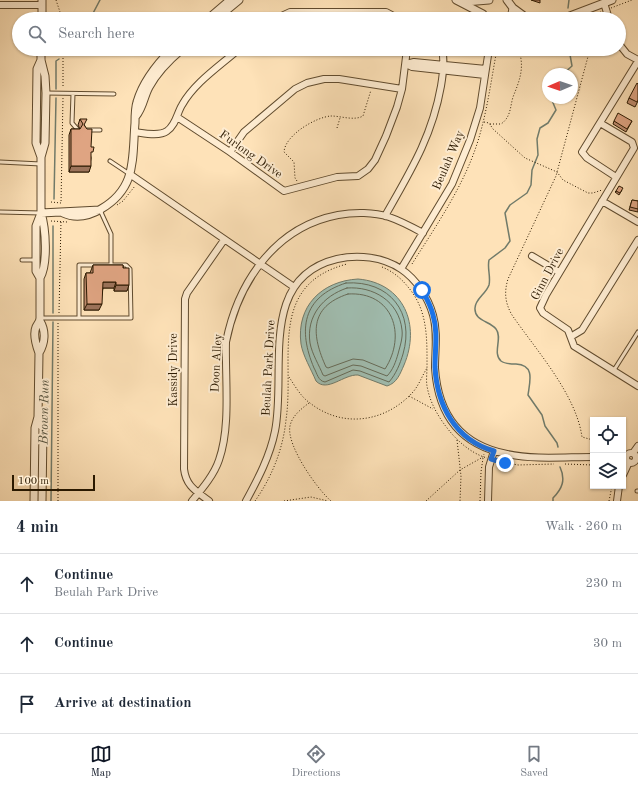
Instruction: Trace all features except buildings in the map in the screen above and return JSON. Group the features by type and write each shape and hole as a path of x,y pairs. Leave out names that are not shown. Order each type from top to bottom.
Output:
{"street":[{"path":"216,12 230,0"},
{"path":"224,12 239,0"},
{"path":"459,1 489,0"},
{"path":"485,12 486,4 489,0"},
{"path":"506,0 518,12"},
{"path":"580,12 612,0"},
{"path":"459,1 477,12"},
{"path":"0,5 42,2"},
{"path":"604,3 607,12"},
{"path":"512,12 513,8"},
{"path":"290,12 377,12"},
{"path":"616,177 583,155 583,148 638,60 626,54"},
{"path":"34,501 35,428 38,417 39,353 35,345 36,328 40,320 40,278 44,271 44,225 41,213 41,160 45,143 46,93 45,76 41,56"},
{"path":"41,213 63,213 70,210 100,210 111,203 122,192 131,175 136,103 149,76 166,56"},
{"path":"135,118 140,112 148,88 156,75 175,56"},
{"path":"134,132 162,133 171,127 177,118 181,106 195,88 231,56"},
{"name":"Furlong Drive","path":"177,118 230,152 284,191 337,176 358,176 368,169 375,160 386,136 402,89 407,56"},
{"path":"385,216 417,160 433,122 443,68 442,56"},
{"name":"Beulah Way","path":"400,269 452,184 470,140 480,108 488,56"},
{"path":"41,60 37,69 36,143 41,160"},
{"path":"406,64 412,67 485,72"},
{"path":"230,152 244,132 296,89 307,83 332,79 402,89"},
{"path":"600,123 636,145"},
{"name":"Ginn Drive","path":"636,145 559,272 540,308 543,314 568,330 572,336 574,346 638,386"},
{"path":"131,175 139,179 224,240 294,287"},
{"path":"602,201 638,222"},
{"path":"40,278 36,271 36,226 41,213"},
{"name":"Doon Alley","path":"192,501 212,474 219,460 224,442 226,350 228,331 242,294 260,264 279,242 307,224 327,217 346,214 385,216 422,233"},
{"name":"Kassidy Drive","path":"209,501 189,486 185,478 185,299 187,293 224,240"},
{"path":"572,336 582,330 638,240"},
{"path":"532,256 559,272"},
{"name":"Beulah Park Drive","path":"246,501 259,478 275,430 279,390 281,320 287,301 294,287 303,276 330,260 343,257 365,257 379,260 400,269 422,290 433,314 436,333 437,382 446,412 456,427 466,437 487,449 517,456 590,457"},
{"path":"38,417 43,429 42,501"},
{"path":"626,459 629,453 636,456 638,446"},
{"path":"488,501 489,467 494,451"},
{"path":"617,501 619,489"}],"lane":[{"path":"46,93 114,94"},
{"path":"73,94 72,123 78,130"},
{"path":"85,130 100,130"},
{"path":"0,162 41,160"},
{"path":"110,161 131,175"},
{"path":"100,210 111,234 111,265"},
{"path":"0,212 41,213"},
{"path":"22,260 36,260"},
{"path":"40,320 58,318 80,318 130,318 130,269 126,265 79,266 80,318"},
{"path":"614,370 638,332"}],"path":[{"path":"56,0 60,12"},
{"path":"51,202 61,203 63,56"},
{"path":"484,122 501,124 510,114 513,98 521,74 522,61 521,56"},
{"path":"588,56 552,188 508,279 506,301 512,315 558,382 573,408 582,437 590,439"},
{"path":"301,186 295,178 294,162 284,152 285,145 305,125 328,117 360,118 363,116 373,84"},
{"path":"337,128 340,117"},
{"path":"489,123 497,133 532,161 557,172 563,180 588,193 593,193 603,189 608,190"},
{"path":"58,501 58,318 61,222"},
{"path":"255,501 273,469 282,444 289,376 289,325 296,300 313,279 323,272 335,267 352,263"},
{"path":"379,266 390,270 402,279 413,292 421,305 426,331 427,385 434,409 446,427 457,439 483,457 491,459 518,464 590,465"},
{"path":"289,376 309,403 333,415 358,419 371,418 384,414 395,408 414,390 427,367"},
{"path":"409,396 434,409"},
{"path":"309,403 300,410 292,420 289,427 290,434 300,460 316,485 329,501"},
{"path":"285,426 289,427"},
{"path":"457,439 460,470 460,501"},
{"path":"480,501 483,457 487,449"},
{"path":"426,501 460,470 483,457"},
{"path":"609,501 611,489"},
{"path":"284,501 311,497 329,501"}],"water":[{"path":"358,279 374,282 387,288 397,297 405,308 409,321 410,335 409,350 404,365 396,380 387,386 358,375 353,375 330,384 320,384 316,381 302,349 301,330 303,318 307,307 323,290 345,281"}],"waterway":[{"name":"Brown Run","path":"94,12 100,0"},
{"path":"568,8 569,0"},
{"path":"570,56 572,66 570,68"},
{"name":"Brown Run","path":"56,89 56,61 59,59"},
{"name":"Brown Run","path":"54,199 56,98"},
{"path":"554,104 556,110 548,123 540,128 537,139 538,155 532,170 531,185 527,193 510,205 505,213 510,241 505,248 489,260 489,285 475,305 475,312 477,316 496,329 498,333 498,358 506,363 522,365 529,371 530,379 528,395 542,415 545,426 557,443 558,447"},
{"name":"Brown Run","path":"53,226 53,313"},
{"name":"Brown Run","path":"51,501 53,322"},
{"path":"553,501 553,498 561,488 563,480 560,467"}],"route":[{"path":"422,290 433,314 436,333 435,366 437,382 442,403 446,412 456,427 466,437 476,444 494,451 491,459 505,463"}]}
